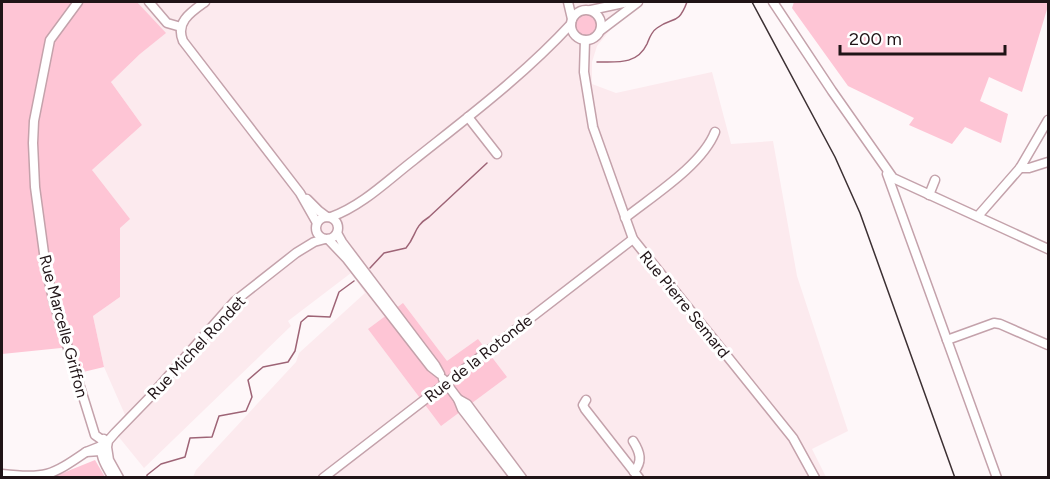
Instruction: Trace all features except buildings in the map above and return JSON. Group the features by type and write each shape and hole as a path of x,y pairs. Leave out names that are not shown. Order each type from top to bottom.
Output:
{"street":[{"name":"Rue Marcelle Griffon","path":"78,2 50,40 34,121 33,154 42,248 54,303 95,435 104,445 117,477"},
{"path":"149,2 167,22 181,27"},
{"path":"205,2 190,13 181,27 183,41 300,193 319,211 337,222 338,231 435,365 458,399 462,409 515,477"},
{"path":"568,2 600,17 600,30"},
{"path":"568,2 573,31 581,38"},
{"path":"327,239 338,231 345,217 363,200 468,117 547,49 572,22 575,15 587,10 628,2"},
{"path":"547,49 565,37 595,37 618,15 638,2"},
{"path":"773,2 832,92 893,178 1048,249"},
{"name":"Rue Pierre Semard","path":"581,38 592,127 633,239 793,438 815,477"},
{"path":"468,117 497,154"},
{"path":"978,216 1020,168 1048,120"},
{"path":"625,218 697,160 715,132"},
{"path":"1020,168 1029,168 1048,162"},
{"path":"883,165 997,477"},
{"path":"929,195 935,180"},
{"path":"300,193 319,236 327,239 347,259 431,367 440,374"},
{"path":"316,227 321,219 342,213 363,200"},
{"name":"Rue Michel Rondet","path":"296,253 316,227"},
{"name":"Rue Michel Rondet","path":"104,445 235,301 296,253 314,242 327,239"},
{"name":"Rue de la Rotonde","path":"323,477 633,239"},
{"path":"947,340 994,323 1048,345"},
{"path":"458,399 466,404 522,477"},
{"path":"586,400 583,405 585,409 637,474"},
{"path":"633,441 639,450 640,461 637,474"},
{"path":"2,474 37,477 47,475 58,471 86,452 104,445"}],"shaded area":[{"path":"2,2 137,2 166,33 111,82 142,125 92,170 130,219 120,228 120,297 93,316 104,367 79,373 71,347 2,354"},
{"path":"137,2 644,2 620,18 597,46 592,62 592,84 616,93 712,72 731,144 773,141 797,276 848,431 812,449 826,477 193,477 196,470 296,362 299,353 365,293 351,273 288,321 291,326 144,468 118,436 129,424 104,367 93,316 120,297 120,228 92,170 142,125 111,82 165,33"},
{"path":"794,2 1048,2 1048,6 1022,92 989,77 980,101 1008,114 1001,143 965,127 952,144 909,125 914,118 848,86 792,8"},
{"path":"586,14 594,17 597,25 594,33 586,36 578,33 575,25 578,17"},
{"path":"403,303 447,361 478,339 507,377 441,426 368,329"},
{"path":"95,460 105,477 53,477"}],"waterway":[{"path":"597,62 626,61 638,56 653,31 678,18 687,2"},
{"path":"370,268 384,253 406,248 420,224 487,163"},
{"path":"147,478 147,475 161,464 185,457 190,438 212,437 219,416 246,411 252,397 248,380 263,367 288,362 295,351 301,322 308,316 330,317 339,292 354,281"}],"railway":[{"path":"752,2 835,157 860,213 955,478"}]}
